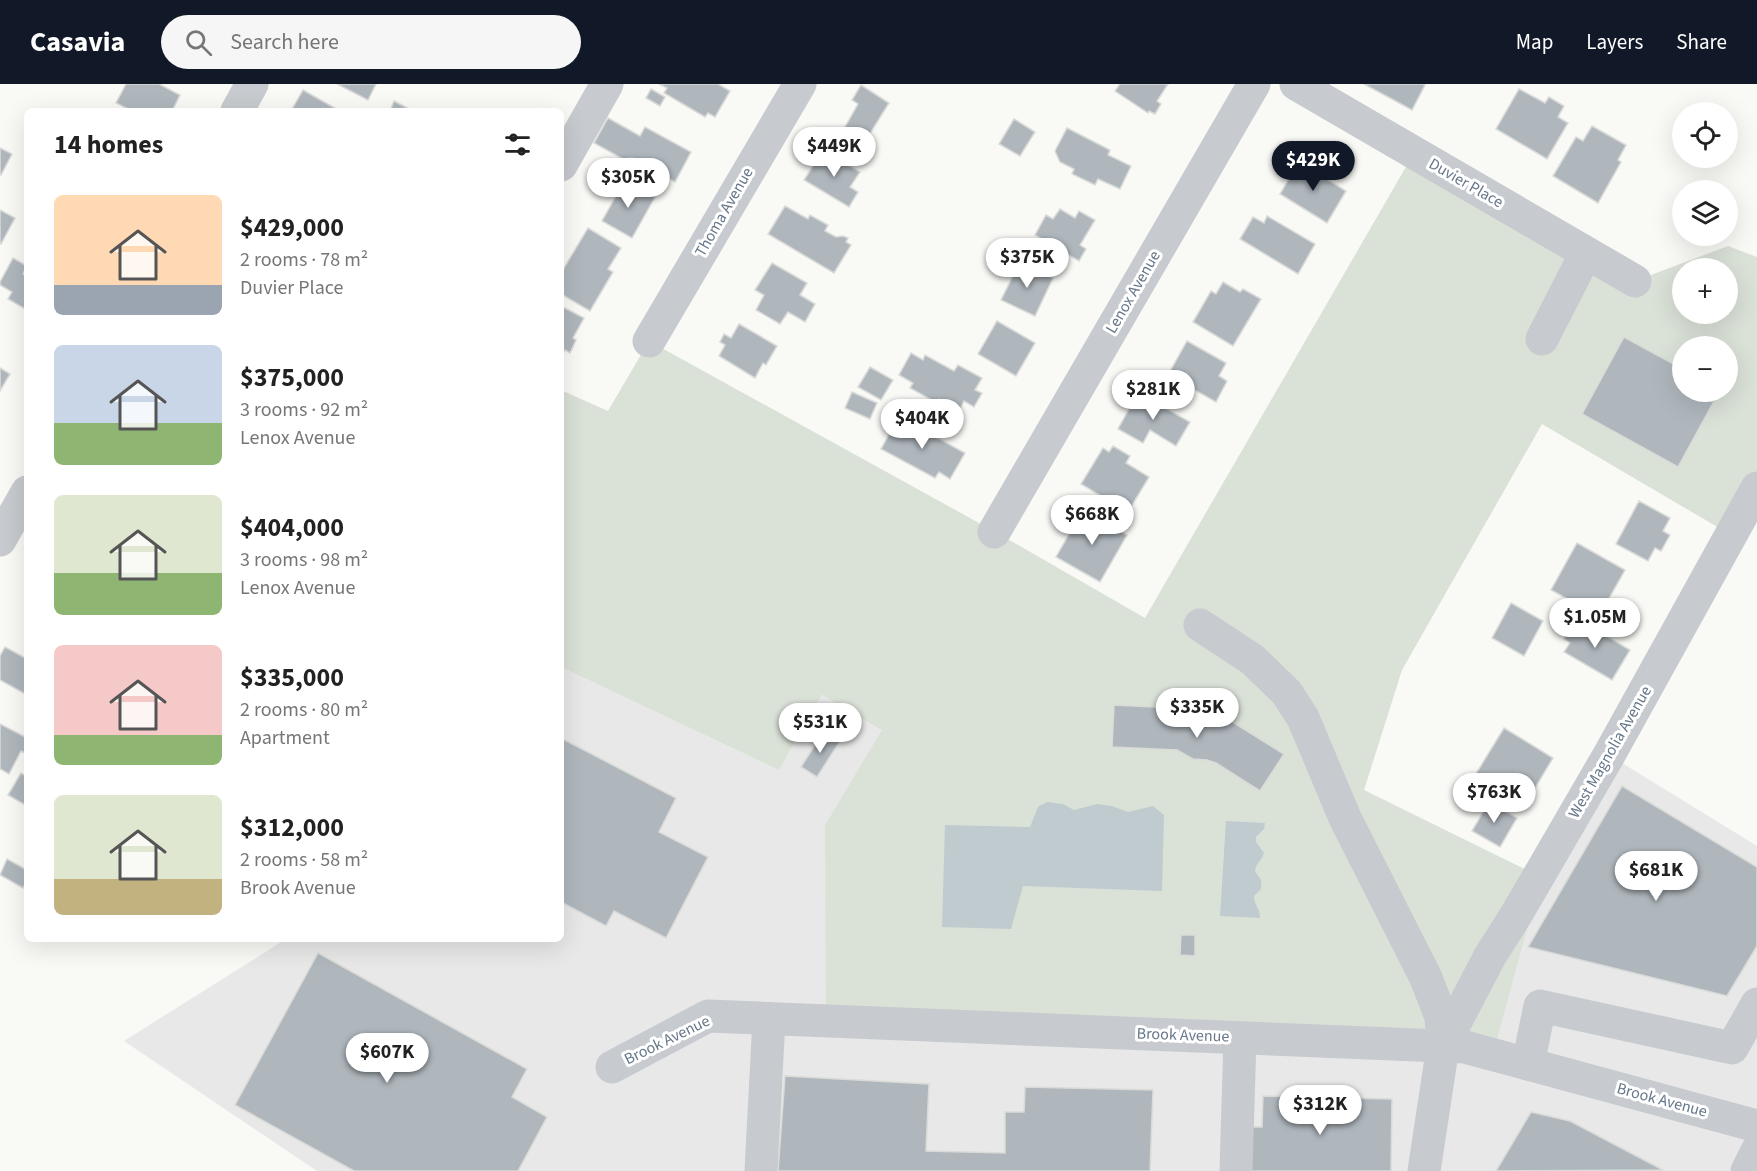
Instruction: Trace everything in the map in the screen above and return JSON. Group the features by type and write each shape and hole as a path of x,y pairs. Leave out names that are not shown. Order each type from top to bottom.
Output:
{"street":[{"path":"239,108 252,84"},
{"path":"564,160 607,84"},
{"name":"Thoma Avenue","path":"649,340 800,84"},
{"name":"Lenox Avenue","path":"994,532 1254,84"},
{"name":"Duvier Place","path":"1296,84 1635,281"},
{"path":"1542,339 1586,253"},
{"name":"West Magnolia Avenue","path":"1443,1046 1490,956 1609,755 1757,488"},
{"path":"0,540 24,497"},
{"path":"1200,625 1253,660 1287,693 1303,718 1345,818 1426,978 1441,1017 1443,1046 1424,1171"},
{"path":"1528,1064 1540,1006 1732,1048 1757,1004"},
{"name":"Brook Avenue","path":"612,1067 708,1016 1465,1047 1757,1126"},
{"path":"761,1171 769,1019"},
{"path":"1236,1171 1240,1038"},
{"path":"1747,1171 1757,1151"}],"shaded area":[{"path":"1414,153 1635,281 1672,267 1672,324 1738,324 1738,258 1696,258 1728,246 1757,257 1757,488 1731,535 1542,424 1402,670 1364,790 1541,877 1493,1054 826,1021 825,825 882,730 822,695 779,770 564,668 564,391 608,411 649,341 999,534 1145,618"},
{"path":"564,668 779,770 822,695 883,730 825,825 1541,877 1609,755 1757,846 1757,1171 317,1171 124,1041 281,942 564,942"},
{"path":"1047,802 1063,804 1074,810 1097,804 1112,806 1128,812 1153,806 1164,815 1162,891 1023,886 1011,929 942,927 945,825 1030,827 1038,807"},
{"path":"1226,821 1265,823 1264,829 1256,837 1256,842 1264,853 1255,871 1261,880 1261,889 1254,896 1260,918 1220,916"}],"building":[{"path":"126,84 159,84 180,95 174,108 126,108 116,103"},
{"path":"337,84 376,84 368,100"},
{"path":"659,84 718,84 730,91 715,117 708,113 705,117 664,93 667,88"},
{"path":"1120,84 1168,84 1157,101 1161,104 1155,114 1149,111 1148,113 1115,91"},
{"path":"1364,84 1423,84 1425,85 1412,110"},
{"path":"861,85 889,103 866,140 845,127 858,104 852,100"},
{"path":"651,89 665,97 660,106 646,98"},
{"path":"1519,89 1545,103 1549,97 1564,106 1558,117 1568,123 1547,159 1496,129"},
{"path":"303,90 335,108 293,108"},
{"path":"394,101 407,108 391,108"},
{"path":"608,118 640,136 645,127 691,152 675,182 632,158 623,159 594,143"},
{"path":"1014,119 1035,132 1020,156 999,144"},
{"path":"1592,126 1626,145 1618,160 1621,162 1598,203 1553,176 1576,137 1583,141"},
{"path":"1067,128 1110,150 1108,155 1131,166 1120,189 1098,179 1095,185 1072,174 1074,169 1060,162 1055,151"},
{"path":"0,148 12,154 1,175 0,174"},
{"path":"823,150 860,172 850,187 858,192 849,207 804,180"},
{"path":"1299,162 1346,191 1327,223 1280,194"},
{"path":"625,180 655,197 632,238 602,221"},
{"path":"785,206 808,219 810,215 828,225 825,231 836,237 848,238 846,242 851,245 834,273 768,234"},
{"path":"1060,209 1075,218 1079,211 1095,220 1080,245 1086,249 1079,261 1035,235 1046,215 1053,219"},
{"path":"0,210 15,218 1,244 0,243"},
{"path":"1267,216 1315,244 1298,274 1240,239 1253,217 1264,223"},
{"path":"588,228 621,248 608,269 613,272 590,311 564,296 564,268"},
{"path":"13,258 24,264 24,308 8,299 12,292 0,285"},
{"path":"1020,262 1053,278 1035,316 1001,300"},
{"path":"772,263 807,283 800,295 815,304 805,322 788,312 780,324 756,310 764,295 755,290"},
{"path":"1223,282 1240,292 1243,289 1261,299 1233,346 1193,322 1211,291 1216,294"},
{"path":"564,308 584,318 573,338 576,340 570,353 565,350 564,352"},
{"path":"997,321 1035,343 1016,376 978,354"},
{"path":"739,324 777,346 766,365 763,363 755,378 719,356 725,345 720,342 724,334 731,338"},
{"path":"1624,337 1672,363 1672,402 1714,402 1678,467 1582,414"},
{"path":"1187,341 1226,363 1219,376 1227,381 1216,402 1168,375"},
{"path":"911,353 923,360 925,355 954,371 958,365 982,378 975,390 982,393 974,407 964,401 959,411 939,399 937,403 910,388 913,383 899,375"},
{"path":"870,367 893,380 881,400 858,387"},
{"path":"0,368 10,374 0,391"},
{"path":"852,392 877,403 870,419 845,408"},
{"path":"1138,393 1190,422 1176,446 1150,430 1143,443 1118,429"},
{"path":"899,417 965,453 950,479 939,472 935,478 881,449"},
{"path":"1113,446 1130,456 1126,463 1149,477 1128,512 1081,484 1103,448 1109,452"},
{"path":"1639,501 1670,518 1663,531 1670,535 1661,551 1655,548 1648,561 1616,544"},
{"path":"1083,510 1127,535 1100,582 1056,557"},
{"path":"1577,543 1625,570 1599,616 1551,590"},
{"path":"1511,603 1543,621 1524,656 1492,638"},
{"path":"1576,618 1630,650 1612,680 1564,652 1570,643 1564,639"},
{"path":"5,647 24,657 24,693 0,680 0,656"},
{"path":"1189,704 1220,714 1284,754 1260,791 1216,763 1193,759 1177,750 1112,747 1114,705 1175,708"},
{"path":"0,724 24,736 24,752 21,751 9,774 0,769"},
{"path":"1504,728 1553,758 1535,788 1514,775 1502,794 1474,777"},
{"path":"824,731 840,741 817,777 801,767"},
{"path":"564,740 676,798 659,832 708,857 666,938 614,911 606,926 564,904"},
{"path":"21,773 24,775 24,804 8,795"},
{"path":"1622,786 1757,867 1757,946 1727,996 1528,947"},
{"path":"1489,802 1517,818 1500,847 1472,831"},
{"path":"7,859 24,868 24,886 23,888 0,875"},
{"path":"1181,935 1195,935 1195,956 1180,955"},
{"path":"318,953 527,1069 512,1097 547,1117 518,1171 354,1171 235,1105"},
{"path":"785,1076 929,1084 926,1151 1005,1153 1005,1112 1024,1112 1025,1087 1153,1090 1150,1171 778,1171"},
{"path":"1263,1096 1392,1099 1391,1171 1241,1171 1242,1127 1262,1127"},
{"path":"1531,1112 1570,1121 1663,1170 1496,1171"}]}
